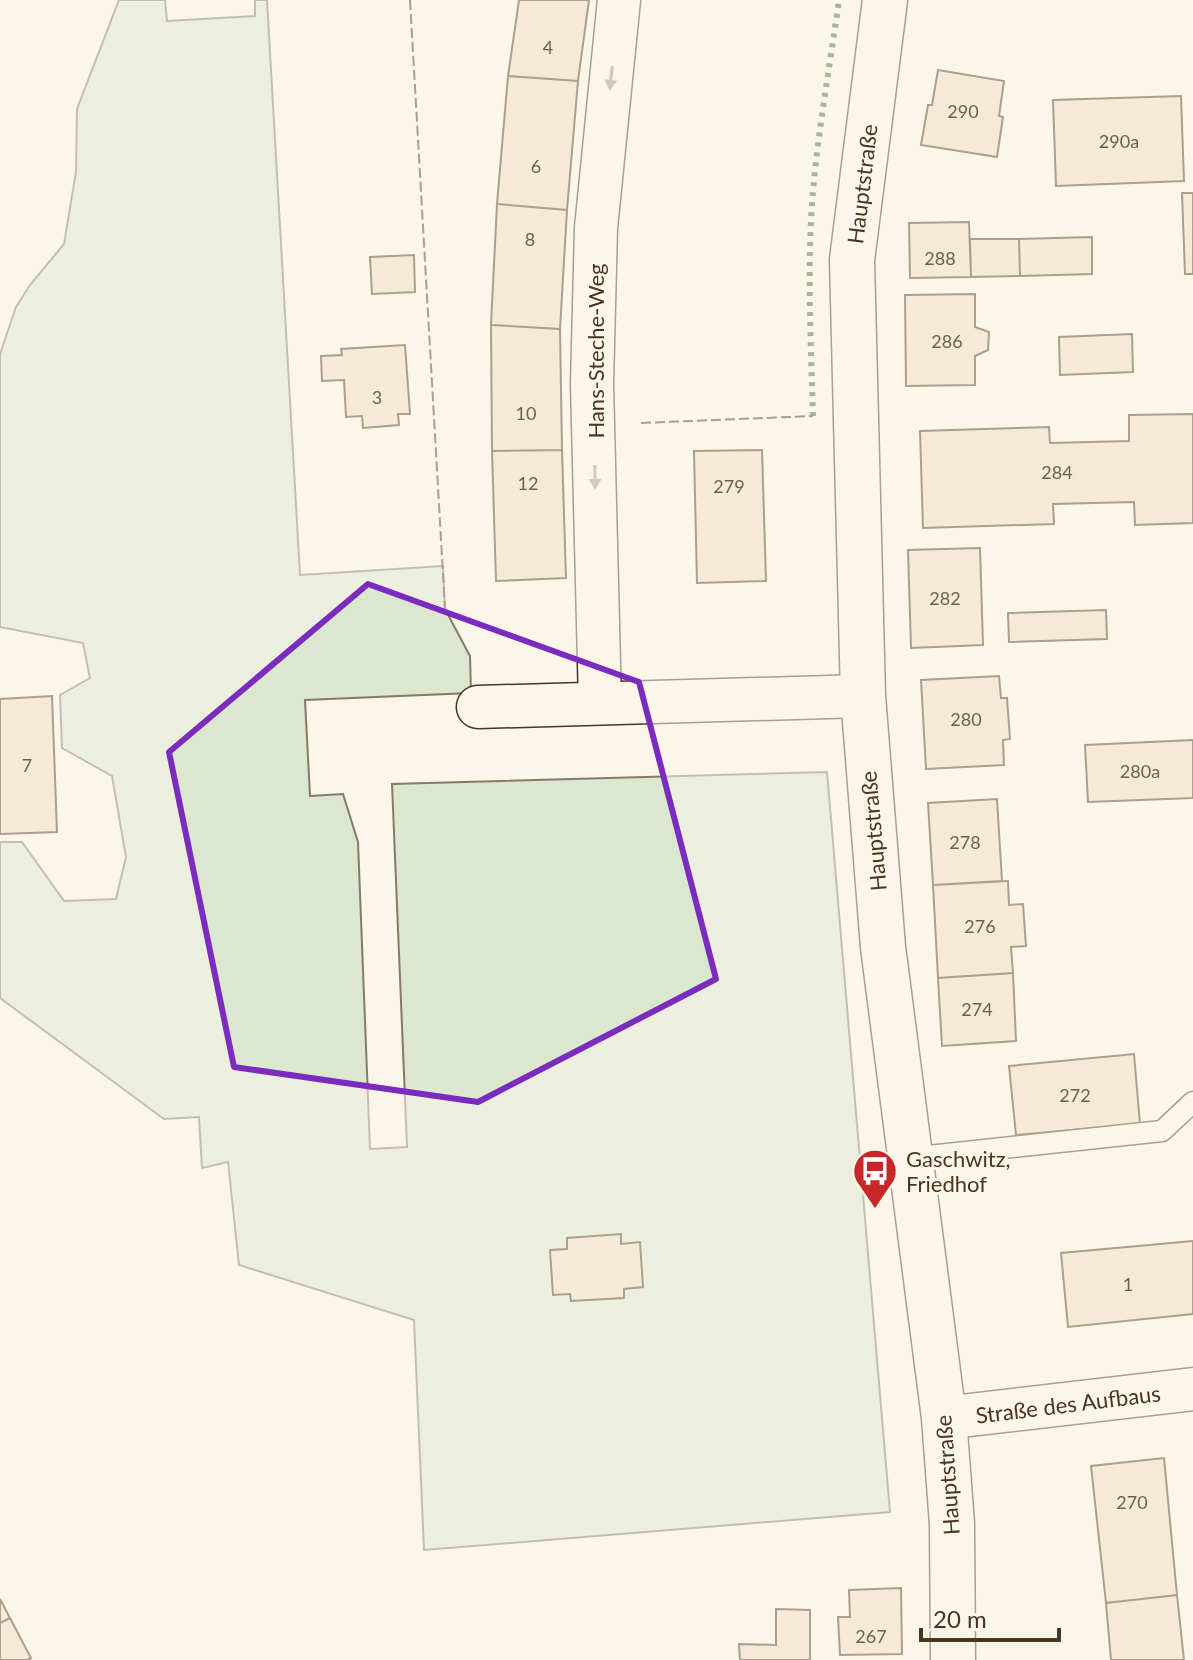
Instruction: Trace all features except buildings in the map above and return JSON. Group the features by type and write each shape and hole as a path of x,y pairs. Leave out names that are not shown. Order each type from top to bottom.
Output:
{"main road":[{"name":"Hauptstraße","path":"885,0 852,260 863,696 883,947 944,1418 952,1524 953,1660"}],"street":[{"name":"Hans-Steche-Weg","path":"600,703 592,384 596,228 619,0"},
{"path":"478,707 863,696"},
{"name":"Straße des Aufbaus","path":"944,1418 1193,1389"}],"lane":[{"path":"910,1158 1162,1131 1193,1102"}],"highlighted area":[{"path":"368,584 639,682 716,979 478,1102 234,1067 169,752"}],"green space":[{"path":"119,0 165,0 167,21 255,16 255,0 267,0 300,575 443,566 445,609 470,656 471,693 305,700 310,796 343,794 358,842 370,1149 407,1147 392,784 827,772 890,1512 424,1550 414,1320 239,1265 228,1162 202,1168 199,1117 164,1119 0,998 0,842 22,842 64,901 116,899 126,857 112,776 62,748 60,695 90,678 83,643 0,627 0,354 16,307 64,244 76,172 77,109"}],"hedge":[{"path":"813,416 811,220 819,137 839,0"}],"fence":[{"path":"410,0 445,609"},
{"path":"641,423 813,416"}],"place":[{"name":"Gaschwitz, Friedhof","path":"875,1210"}]}
